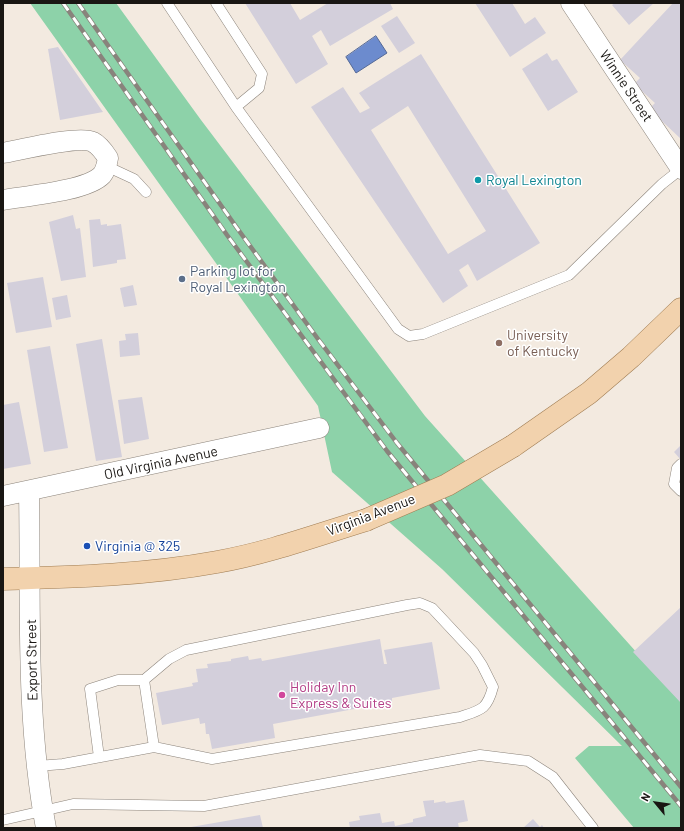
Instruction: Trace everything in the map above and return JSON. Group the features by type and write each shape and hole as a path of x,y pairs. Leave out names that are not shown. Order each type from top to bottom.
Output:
{"main road":[{"name":"Virginia Avenue","path":"3,580 104,576 218,562 278,547 366,520 447,485 513,446 589,393 631,357 681,309"}],"street":[{"name":"Winnie Street","path":"571,3 681,169"},
{"path":"3,153 76,139 92,141 103,150 108,158 103,174 97,179 84,185 3,200"},
{"name":"Old Virginia Avenue","path":"3,496 30,492 320,428"},
{"name":"Export Street","path":"30,492 32,699 37,766 44,819"}],"lane":[{"path":"167,3 236,107 398,329 409,336 423,334 569,275 662,184 681,169"},
{"path":"216,3 262,74 259,88 236,107"},
{"path":"106,166 134,179 146,192"},
{"path":"681,464 677,468 674,484 681,491"},
{"path":"37,766 63,764 154,747 212,759 453,719 484,708 491,697 493,687 482,665 474,654 432,608 420,603 186,650 169,659 144,680 118,680 90,689 99,757"},
{"path":"144,680 154,747"},
{"path":"3,820 44,819 73,804 204,806 480,755 528,760 553,777 594,828"}],"green space":[{"path":"30,3 116,3 201,120 425,416 681,702 681,828 634,828 575,758 589,746 622,746 442,569 332,472 318,406"}],"water":[{"path":"376,36 387,53 356,73 346,57"}],"building":[{"path":"245,3 290,3 300,20 328,3 390,3 393,9 330,46 321,30 312,36 328,64 296,84"},
{"path":"475,3 512,3 525,24 535,17 546,33 510,57"},
{"path":"615,3 654,3 629,25 612,5"},
{"path":"673,3 681,4 681,139 649,109 655,103 634,84 640,78 620,60"},
{"path":"397,16 415,43 399,53 381,26"},
{"path":"58,47 103,112 60,120 48,49"},
{"path":"547,53 552,61 557,59 578,92 548,111 522,69"},
{"name":"Royal Lexington","path":"421,54 540,243 477,281 468,264 459,270 468,286 443,303 311,107 343,87 360,113 370,108 359,93","holes":["408,106 486,231 448,254 371,130"]},
{"path":"73,215 76,229 80,228 86,277 61,281 49,222"},
{"path":"100,219 101,225 107,224 107,226 121,224 126,259 117,260 117,263 93,267 89,220"},
{"path":"43,277 52,327 16,333 7,283"},
{"path":"133,285 137,305 124,307 120,288"},
{"path":"67,295 71,317 56,320 52,298"},
{"path":"138,333 140,355 120,357 119,341 126,340 125,334"},
{"path":"102,339 122,457 96,461 76,344"},
{"path":"50,346 68,448 44,452 27,350"},
{"path":"142,397 149,439 124,444 118,400"},
{"path":"19,402 31,464 3,469 3,405"},
{"path":"681,445 681,460 674,452"},
{"path":"681,607 681,703 633,652"},
{"name":"Holiday Inn Express & Suites","path":"380,639 384,664 387,664 384,650 432,642 440,689 392,698 392,702 273,724 275,738 212,749 209,734 206,734 205,723 200,724 199,718 162,725 156,693 193,686 192,683 198,682 196,669 208,668 207,664 231,661 231,659 248,656 249,660 261,658 262,661"},
{"path":"434,800 434,803 445,801 446,803 464,800 468,821 458,823 459,828 350,828 349,822 360,820 359,816 380,813 382,823 394,821 395,826 413,822 413,819 426,816 423,801"},
{"path":"260,815 263,828 191,828 191,827"},
{"path":"533,819 540,827 542,825 544,828 523,828"}],"railway":[{"path":"63,3 227,235 387,451 681,806"},
{"path":"78,3 237,228 318,339 397,443 681,787"}],"place":[{"name":"Royal Lexington","path":"478,180"},
{"name":"Parking lot for Royal Lexington","path":"182,279"},
{"name":"University of Kentucky","path":"499,343"},
{"name":"Virginia @ 325","path":"87,546"},
{"name":"Holiday Inn Express & Suites","path":"282,695"}]}
